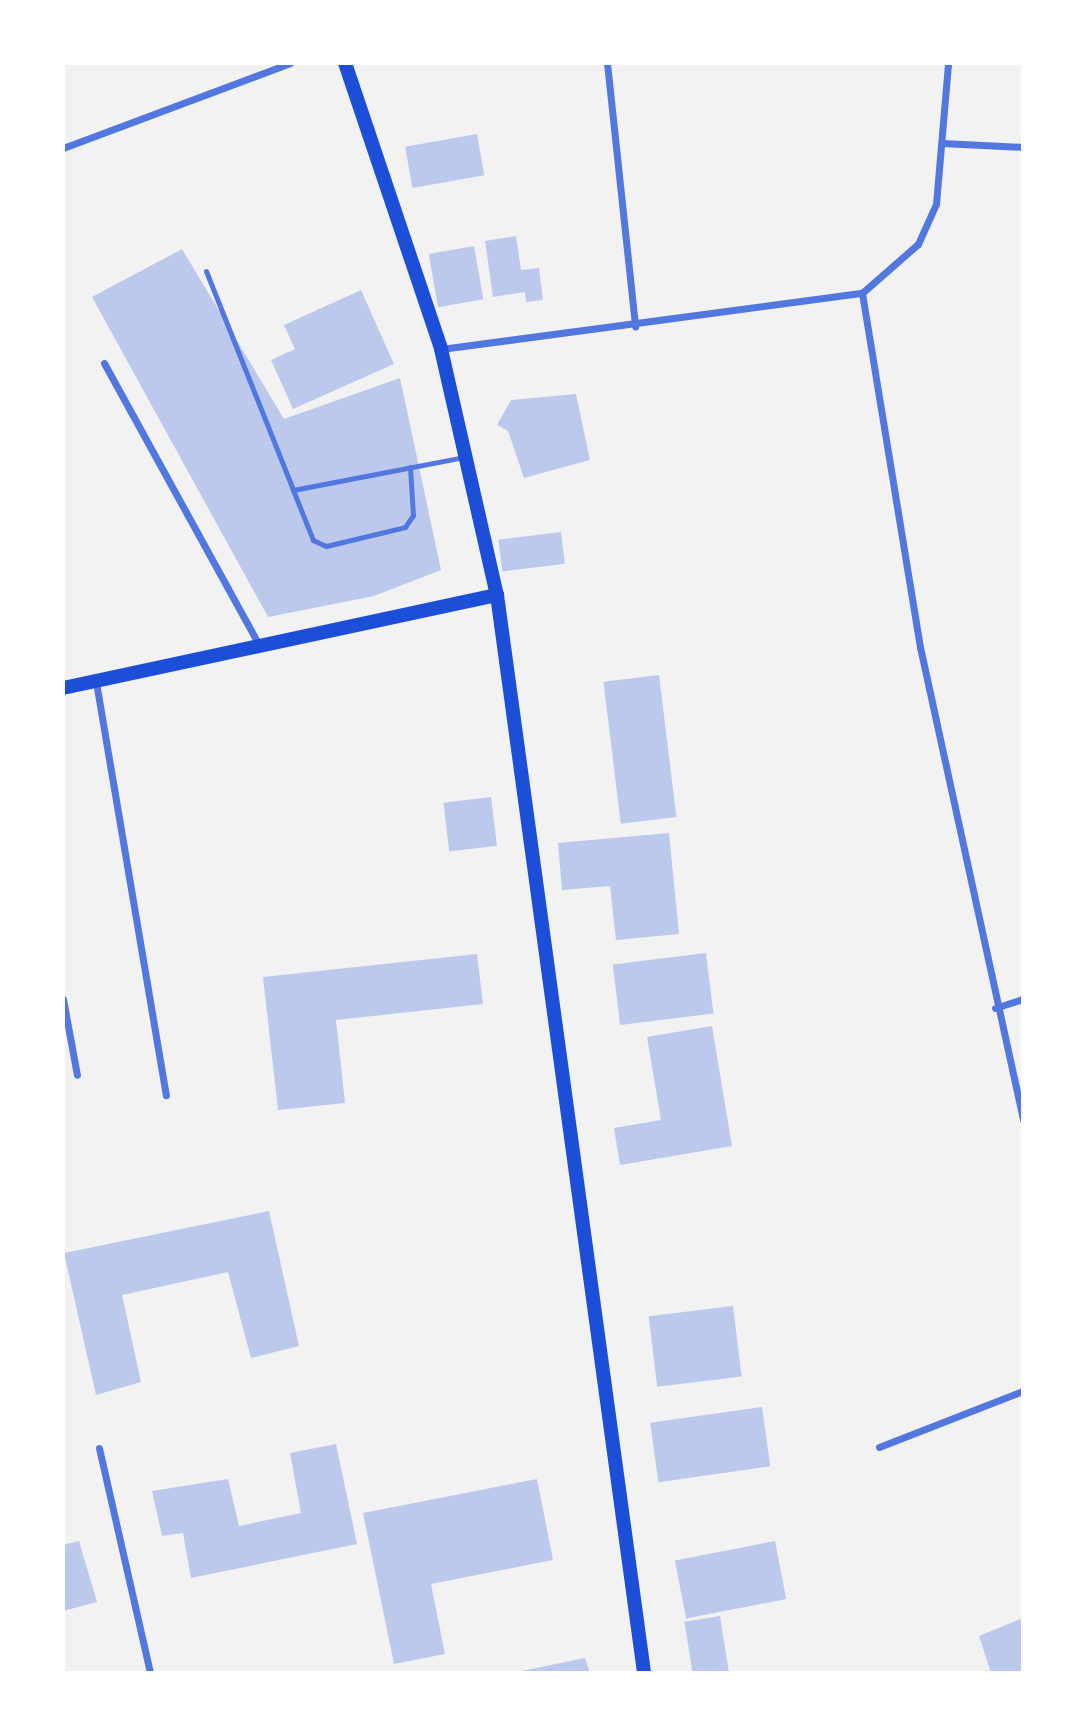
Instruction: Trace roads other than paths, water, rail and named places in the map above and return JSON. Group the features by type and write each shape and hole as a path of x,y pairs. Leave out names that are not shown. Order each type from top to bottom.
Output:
{"main road":[{"path":"345,63 441,349 497,595 644,1673"},
{"path":"63,688 497,595"}],"street":[{"path":"63,148 290,63"},
{"path":"607,63 635,327"},
{"path":"441,349 635,327 862,293 918,244 936,204 948,63"},
{"path":"942,143 1023,147"},
{"path":"862,293 920,648 995,1008 1023,1121"},
{"path":"104,363 260,646"},
{"path":"96,681 166,1095"},
{"path":"63,999 77,1075"},
{"path":"995,1008 1023,999"},
{"path":"879,1447 1023,1391"},
{"path":"99,1448 150,1673"}],"lane":[{"path":"206,271 313,540 326,546 405,527 413,515 410,467"},
{"path":"293,490 465,457"}]}
